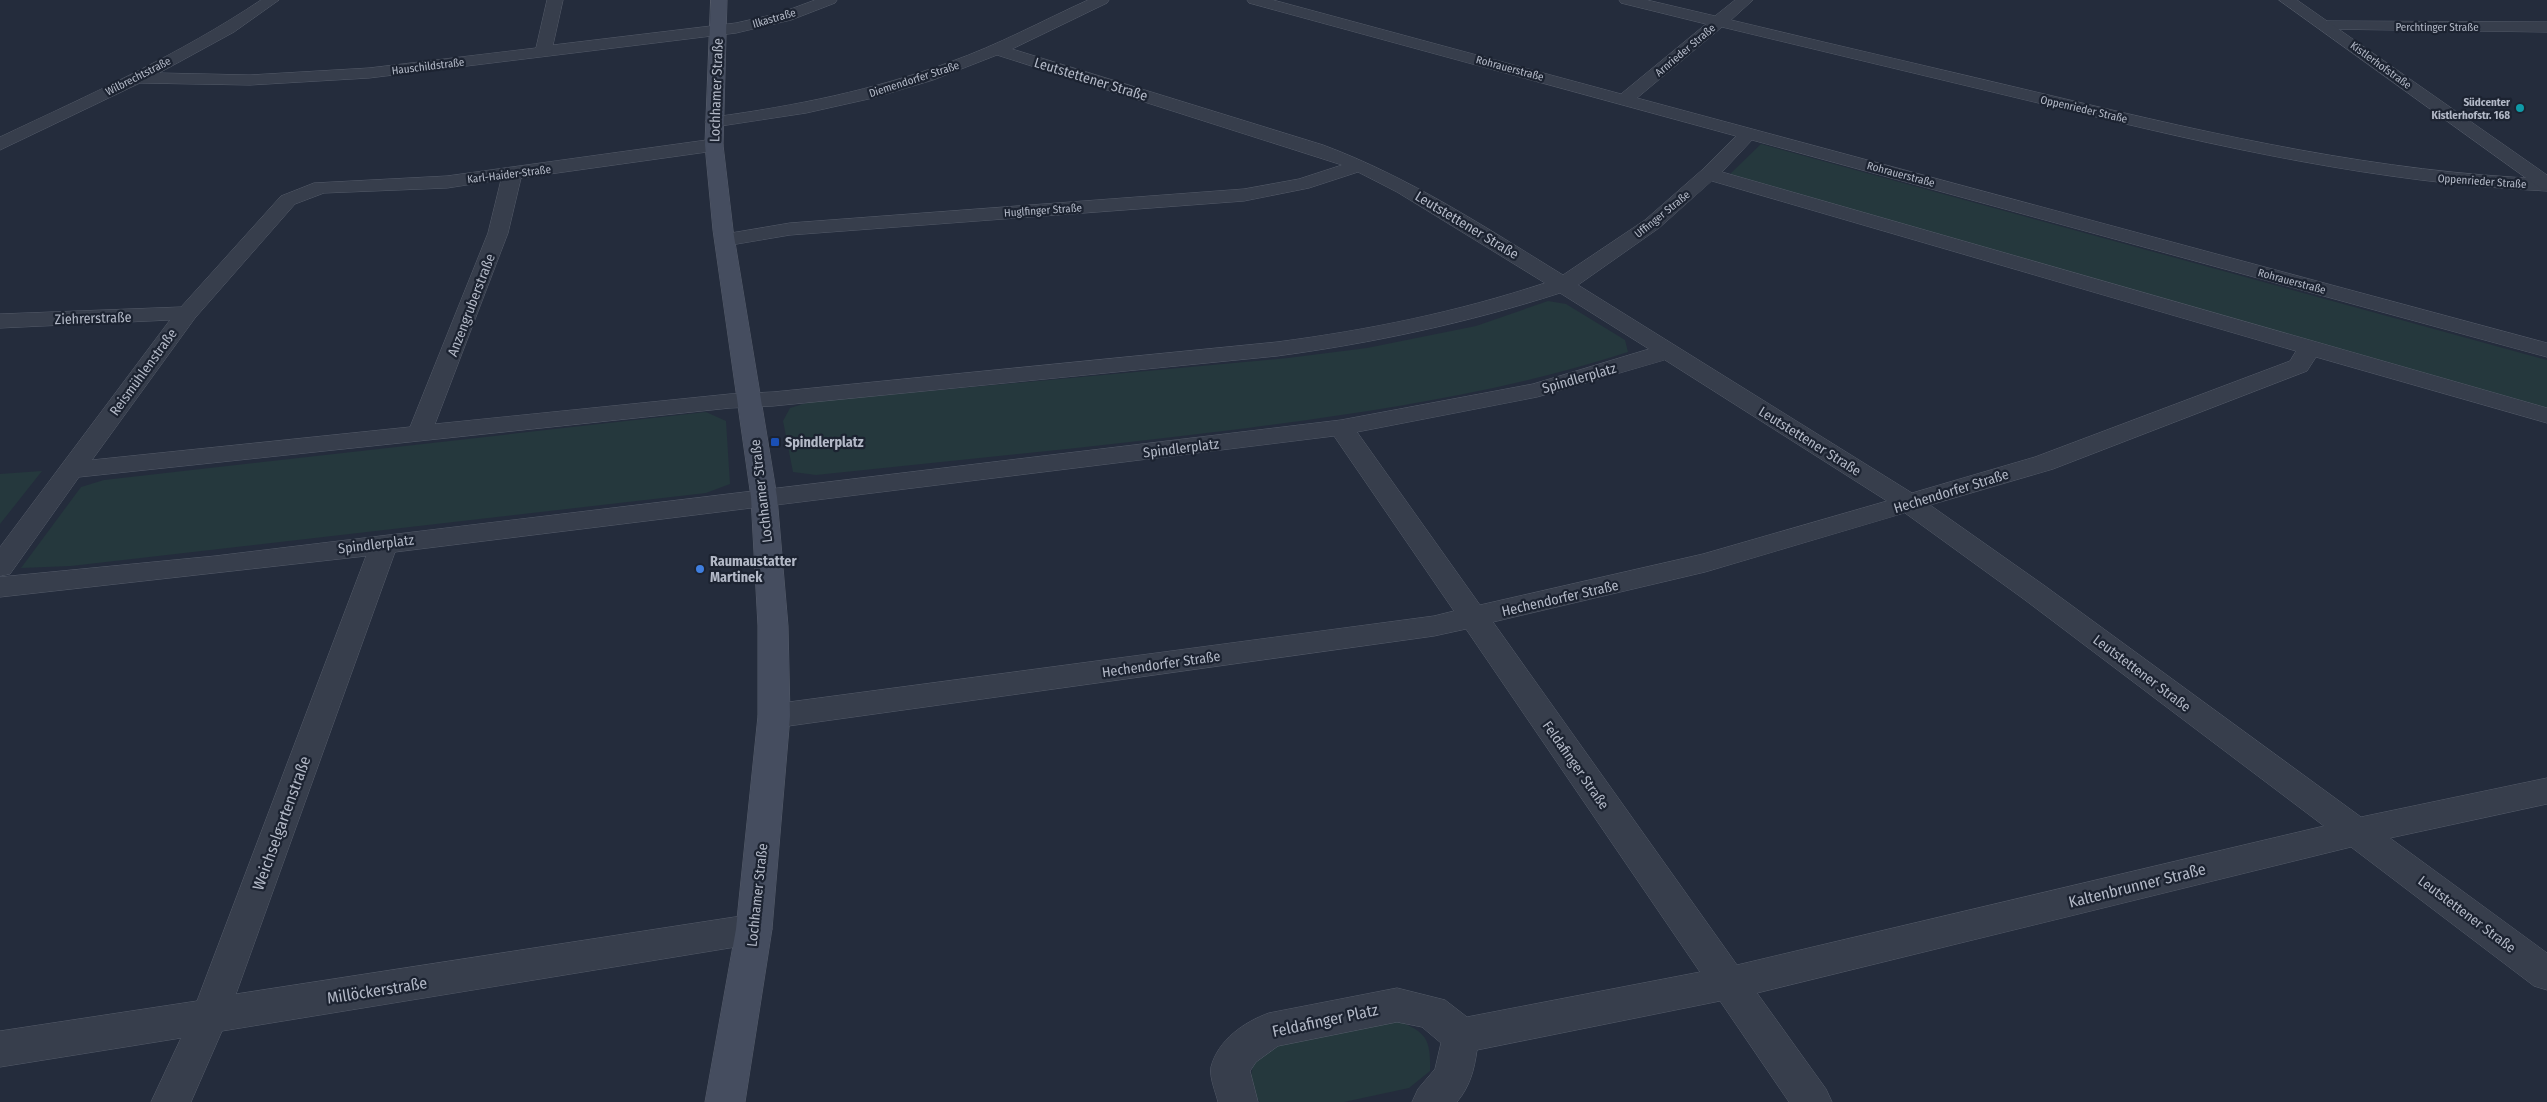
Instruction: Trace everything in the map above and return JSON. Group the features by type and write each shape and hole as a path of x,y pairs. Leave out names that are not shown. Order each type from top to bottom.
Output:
{"main road":[{"name":"Lochhamer Straße","path":"719,0 714,145 724,240 764,497 773,626 774,716 754,929 725,1102"}],"street":[{"name":"Wilbrechtstraße","path":"0,144 137,78 228,29 271,0"},
{"path":"543,51 555,0"},
{"name":"Ilkastraße","path":"718,30 778,19 829,0"},
{"name":"Diemendorfer Straße","path":"714,122 835,102 949,69 1102,0"},
{"name":"Rohrauerstraße","path":"1256,0 2547,350"},
{"name":"Oppenrieder Straße","path":"1627,0 2243,146 2370,170 2487,184 2547,184"},
{"name":"Arnrieder Straße","path":"1626,99 1745,0"},
{"name":"Kistlerhofstraße","path":"2287,0 2547,184"},
{"name":"Perchtinger Straße","path":"2326,26 2547,26"},
{"name":"Hauschildstraße","path":"137,78 250,80 369,73 718,30"},
{"name":"Leutstettener Straße","path":"996,49 1316,149 1359,165 1404,188 1564,284 1909,504 2042,599 2547,974"},
{"path":"0,123 33,128"},
{"name":"Uffinger Straße","path":"1564,284 1652,224 1709,174 1750,133"},
{"name":"Karl-Haider-Straße","path":"303,192 321,187 447,182 714,145"},
{"name":"Huglfinger Straße","path":"724,240 790,229 1244,195 1278,190 1328,178 1359,165"},
{"name":"Anzengruberstraße","path":"420,432 498,233 512,174"},
{"path":"1709,174 2309,349 2547,416"},
{"name":"Reismühlenstraße","path":"0,567 187,314 288,200 303,192"},
{"path":"73,470 420,432 1277,349 1358,338 1494,307 1564,284"},
{"name":"Ziehrerstraße","path":"0,321 187,314"},
{"name":"Hechendorfer Straße","path":"774,716 1434,626 1474,618 1704,563 2044,463 2151,424 2299,366 2309,349"},
{"name":"Spindlerplatz","path":"0,587 215,565 1341,428 1537,390 1669,352"},
{"name":"Feldafinger Straße","path":"1341,428 1812,1102"},
{"name":"Weichselgartenstraße","path":"171,1102 209,1017 385,543"},
{"name":"Kaltenbrunner Straße","path":"1729,983 2357,832 2547,792"},
{"name":"Millöckerstraße","path":"0,1048 209,1017 754,929"},
{"path":"1432,1102 1453,1077 1461,1036 1729,983"},
{"name":"Feldafinger Platz","path":"1238,1102 1230,1069 1242,1049 1269,1030 1397,1005 1432,1012 1461,1036"}],"green space":[{"path":"1761,144 2547,360 2547,411 2273,334 1730,174"},
{"path":"1548,301 1566,304 1625,340 1628,352 1582,366 1487,389 1344,415 1140,441 816,475 793,472 783,421 790,408 809,402 1288,358 1367,348 1476,326"},
{"path":"706,412 726,421 730,484 706,493 71,566 21,568 81,487 104,480"},
{"path":"42,471 0,524 0,474"},
{"path":"1394,1019 1419,1032 1424,1037 1429,1050 1430,1071 1409,1088 1344,1102 1260,1102 1249,1088 1253,1065 1270,1046"}],"place":[{"name":"Südcenter Kistlerhofstr. 168","path":"2520,108"},
{"name":"Spindlerplatz","path":"775,442"},
{"name":"Raumaustatter Martinek","path":"700,569"}]}
